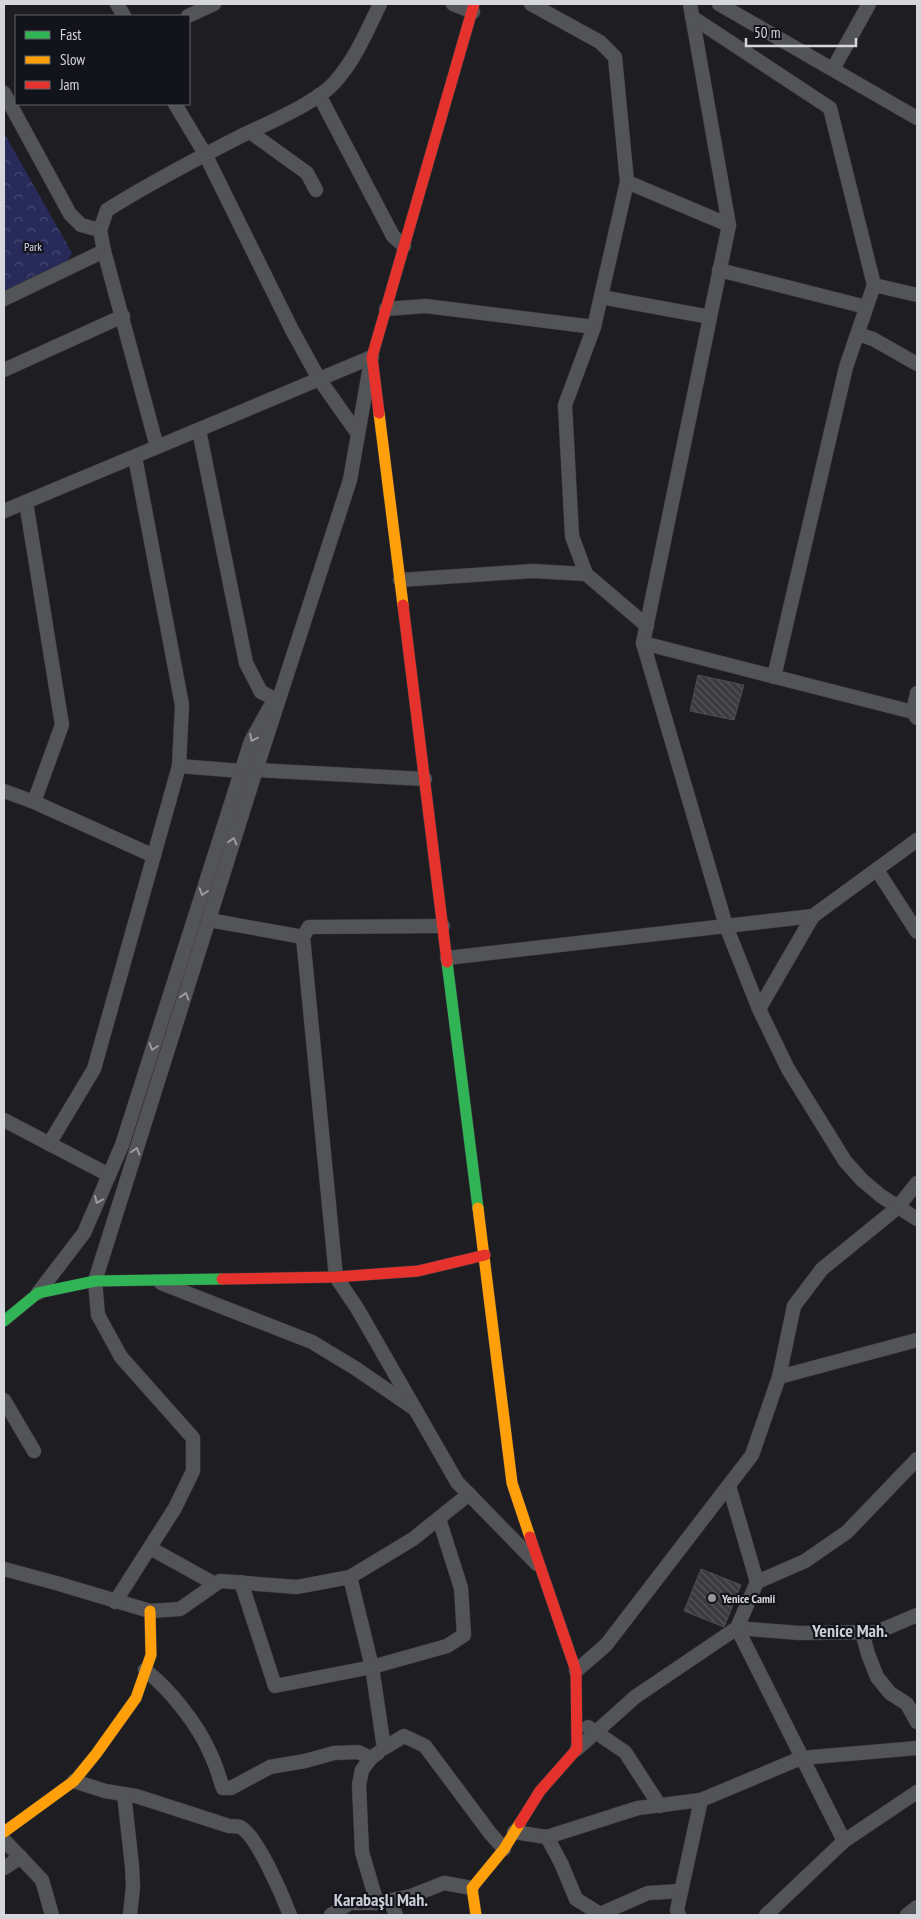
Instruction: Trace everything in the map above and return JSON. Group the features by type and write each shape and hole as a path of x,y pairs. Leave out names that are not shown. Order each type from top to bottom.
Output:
{"street":[{"path":"117,4 123,15"},
{"path":"190,15 214,4"},
{"path":"157,447 104,251 100,230 107,210 205,154 319,95 334,84 358,51 380,4"},
{"path":"115,1602 176,1508 193,1471 193,1438 121,1357 98,1314 95,1281 256,770 350,480 372,357 474,8 453,4"},
{"path":"531,4 600,42 615,57 627,182 594,327 565,405 572,536 586,574 647,626"},
{"path":"720,4 917,118"},
{"path":"833,69 869,4"},
{"path":"691,10 729,225 643,643 726,926 759,1009 788,1069 844,1161 862,1180 897,1208 917,1219"},
{"path":"691,10 830,108 874,285 846,366 774,676"},
{"path":"4,93 70,214 81,225 100,230"},
{"path":"319,95 393,236 404,246"},
{"path":"176,105 205,154 292,330 319,379 358,434"},
{"path":"250,132 307,173 316,190"},
{"path":"627,182 729,225"},
{"path":"4,299 104,251"},
{"path":"719,270 866,307"},
{"path":"874,285 917,295"},
{"path":"600,297 710,317"},
{"path":"386,309 426,306 594,327"},
{"path":"4,370 123,316"},
{"path":"858,334 873,339 917,364"},
{"path":"4,512 372,357"},
{"path":"372,357 512,1483 576,1671 577,1749"},
{"path":"199,430 246,663 262,692 275,699"},
{"path":"49,1144 94,1069 179,766 182,705 134,456"},
{"path":"26,502 62,725 34,802"},
{"path":"400,580 533,571 586,574"},
{"path":"643,643 774,676 915,715 917,693"},
{"path":"4,1320 38,1293 84,1233 122,1145 251,741 285,680"},
{"path":"179,766 241,771 256,770 425,779"},
{"path":"4,791 34,802 154,856"},
{"path":"759,1009 813,916 917,840"},
{"path":"877,870 917,932"},
{"path":"447,958 813,916"},
{"path":"209,920 303,938"},
{"path":"443,926 309,927 303,938 336,1277 357,1308 457,1482 541,1568"},
{"path":"4,1120 109,1175"},
{"path":"576,1671 606,1645 752,1455 779,1377 794,1306 822,1269 897,1208 917,1183"},
{"path":"38,1293 95,1281 336,1277 418,1270 485,1255"},
{"path":"154,1280 312,1342 355,1368 415,1409"},
{"path":"779,1377 917,1340"},
{"path":"4,1400 34,1451"},
{"path":"757,1582 805,1562 847,1532 917,1459"},
{"path":"476,1915 472,1888 504,1849 540,1791 577,1749 635,1697 738,1628 757,1582 729,1486"},
{"path":"4,1569 150,1611 180,1609 220,1581 297,1587 350,1577 413,1539 469,1494"},
{"path":"241,1582 274,1686 372,1667 447,1646 464,1635 461,1588 439,1518"},
{"path":"150,1548 215,1584"},
{"path":"350,1577 372,1667 384,1748"},
{"path":"4,1832 74,1781 136,1698 150,1654 150,1611"},
{"path":"738,1628 799,1633 877,1632 917,1615"},
{"path":"738,1628 801,1758 844,1841"},
{"path":"862,1632 877,1677 890,1693 907,1704 917,1722"},
{"path":"146,1670 174,1700 195,1727 211,1754 223,1788 231,1788 270,1767 305,1761 334,1753 358,1752 371,1758"},
{"path":"576,1720 625,1752 660,1806"},
{"path":"396,1915 383,1902 362,1852 359,1815 359,1785 362,1770 371,1758 384,1748 404,1736 425,1746 504,1849"},
{"path":"514,1832 547,1837 638,1808 701,1800 801,1758 917,1748"},
{"path":"74,1781 105,1791 136,1796 229,1826 240,1827 249,1834 268,1865 290,1915"},
{"path":"766,1915 844,1841 917,1792"},
{"path":"124,1794 132,1866 133,1887 130,1915"},
{"path":"679,1915 677,1910 701,1800"},
{"path":"547,1837 561,1863 576,1899 600,1915 648,1893 681,1890"},
{"path":"4,1840 42,1880 52,1915"},
{"path":"4,1868 21,1857"},
{"path":"331,1915 350,1903 383,1902 410,1896 444,1883 472,1888"},
{"path":"907,1915 917,1907"}],"green space":[{"name":"Park","path":"4,133 72,253 64,265 4,291"}],"building":[{"path":"698,675 744,685 734,720 690,711"},
{"name":"Yenice Camii","path":"701,1569 741,1585 724,1627 684,1611"}],"traffic: fast":[{"path":"447,962 478,1208"},
{"path":"4,1321 38,1293 95,1281 222,1279"}],"traffic: slow":[{"path":"379,413 403,605"},
{"path":"478,1208 512,1483 530,1537"},
{"path":"4,1832 74,1781 136,1698 151,1655 150,1611"},
{"path":"476,1915 472,1888 504,1849 520,1823"}],"traffic: jam":[{"path":"379,413 372,357 474,4"},
{"path":"403,605 447,962"},
{"path":"222,1279 336,1277 418,1271 485,1255"},
{"path":"520,1823 540,1791 577,1749 576,1671 530,1537"}],"place":[{"name":"Yenice Camii","path":"712,1598"}],"district":[{"name":"Yenice Mah.","path":"850,1630"},
{"name":"Karabaşlı Mah.","path":"381,1899"}]}
